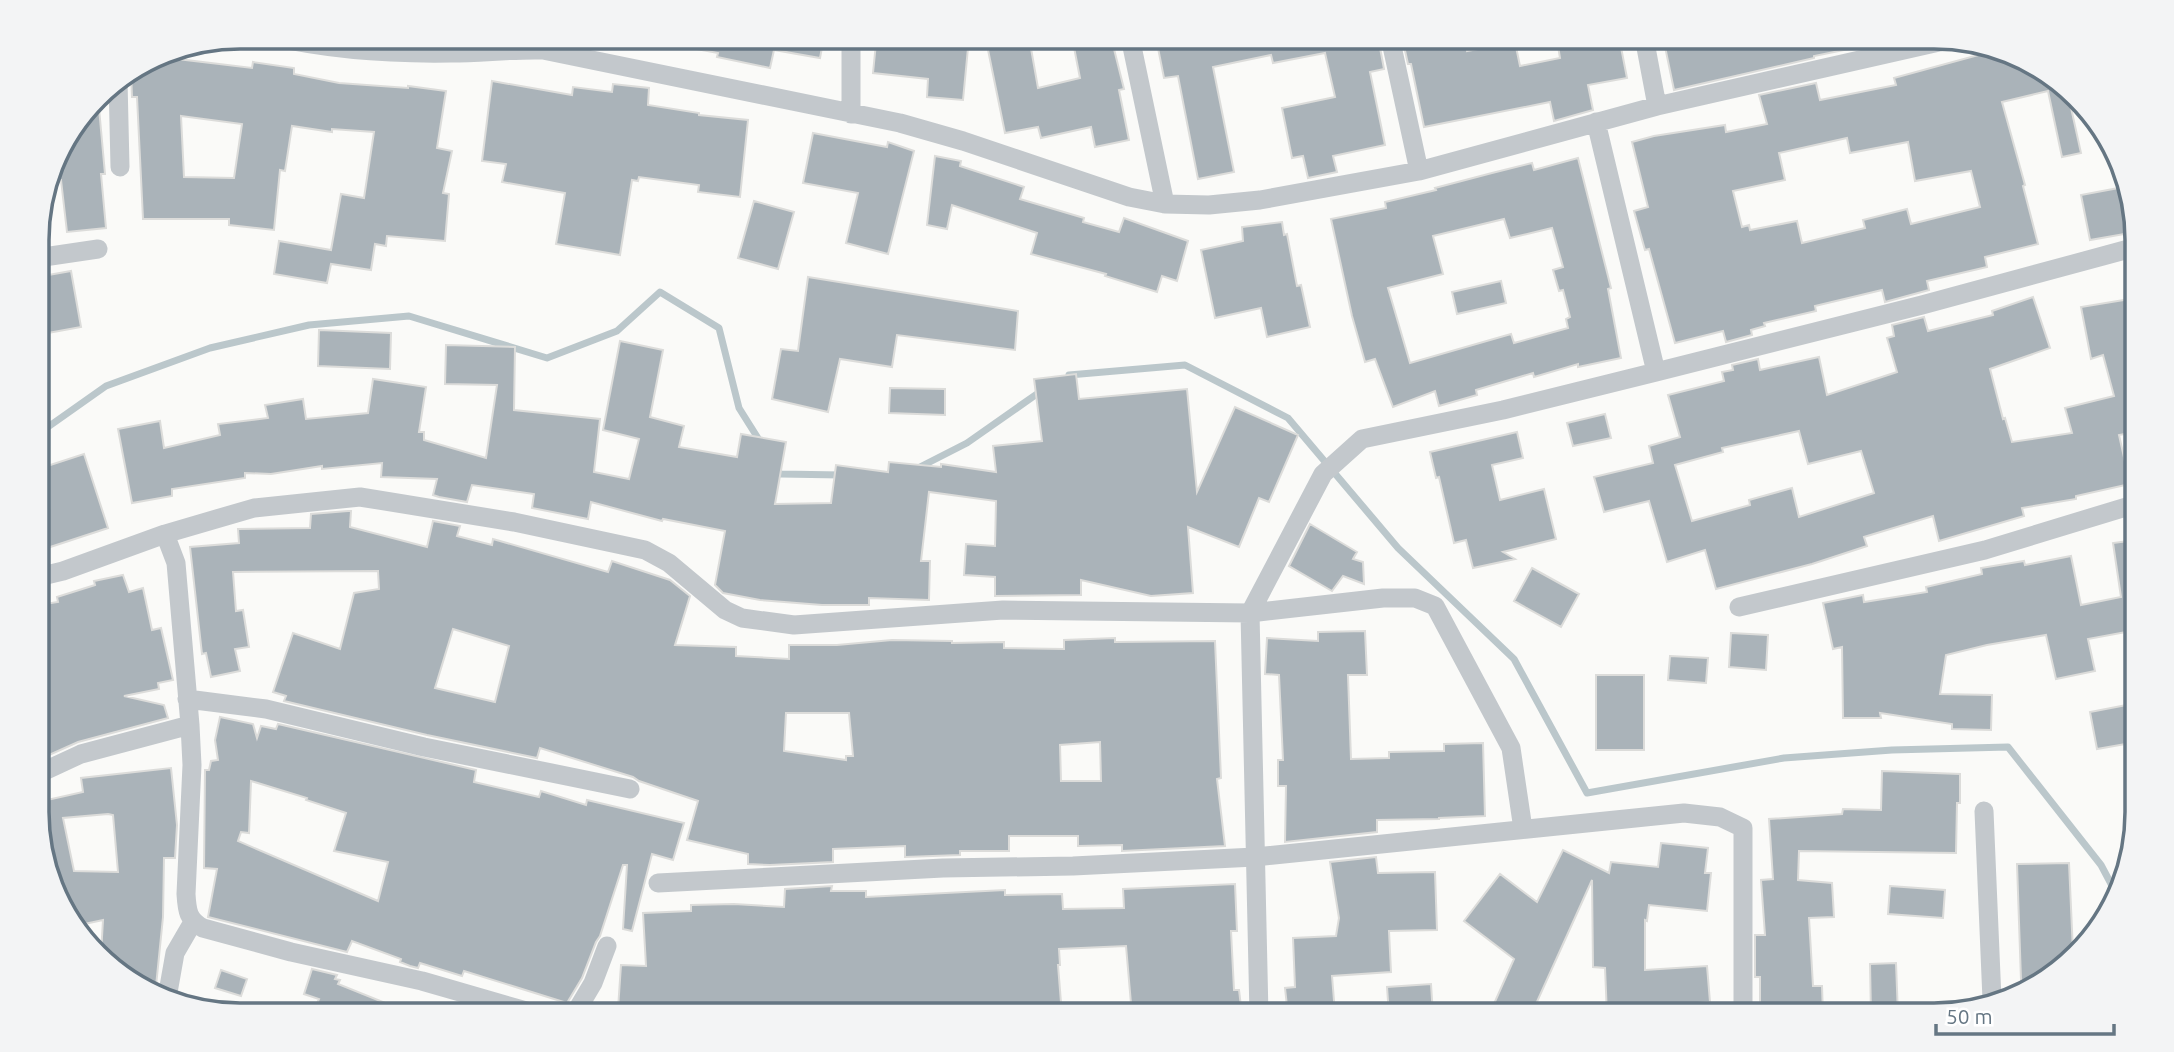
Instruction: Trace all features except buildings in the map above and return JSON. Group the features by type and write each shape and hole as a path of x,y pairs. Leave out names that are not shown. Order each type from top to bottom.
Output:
{"street":[{"path":"351,49 453,54 483,49"},
{"path":"540,49 900,123 963,141 1116,193 1165,204 1209,205 1261,200 1419,171 1879,49"},
{"path":"851,49 851,114"},
{"path":"1133,49 1165,204"},
{"path":"1393,49 1419,171"},
{"path":"1646,49 1657,106"},
{"path":"118,93 120,167"},
{"path":"1596,122 1656,372"},
{"path":"49,256 98,249"},
{"path":"1259,1003 1250,613 1323,474 1362,439 1503,410 1922,306 2125,250"},
{"path":"49,574 165,534 254,508 360,498 514,522 645,550 669,563 724,610 742,618 794,625 1003,610 1250,613 1383,598 1415,598 1435,607 1511,748 1523,829"},
{"path":"1739,607 1984,550 2125,507"},
{"path":"165,534 176,563 190,725 192,765 187,912 193,922 226,935 291,953 422,981 498,1003"},
{"path":"187,699 266,709 424,747 630,789"},
{"path":"49,769 81,754 190,725"},
{"path":"1984,811 1992,994"},
{"path":"658,883 943,868 1073,866 1255,857 1684,813 1720,817 1743,828 1743,1003"},
{"path":"169,989 175,953 193,922"},
{"path":"580,1003 593,983 607,946"}],"waterway":[{"path":"49,426 106,386 210,348 309,325 409,316 547,358 617,331 660,292 719,328 739,408 761,443"},
{"path":"1069,375 1185,365 1288,418 1398,548 1514,659 1587,793 1784,758 1892,750 2008,747 2101,865 2111,883"},
{"path":"918,468 967,443 1044,389"},
{"path":"777,468 780,474 842,475"}]}
